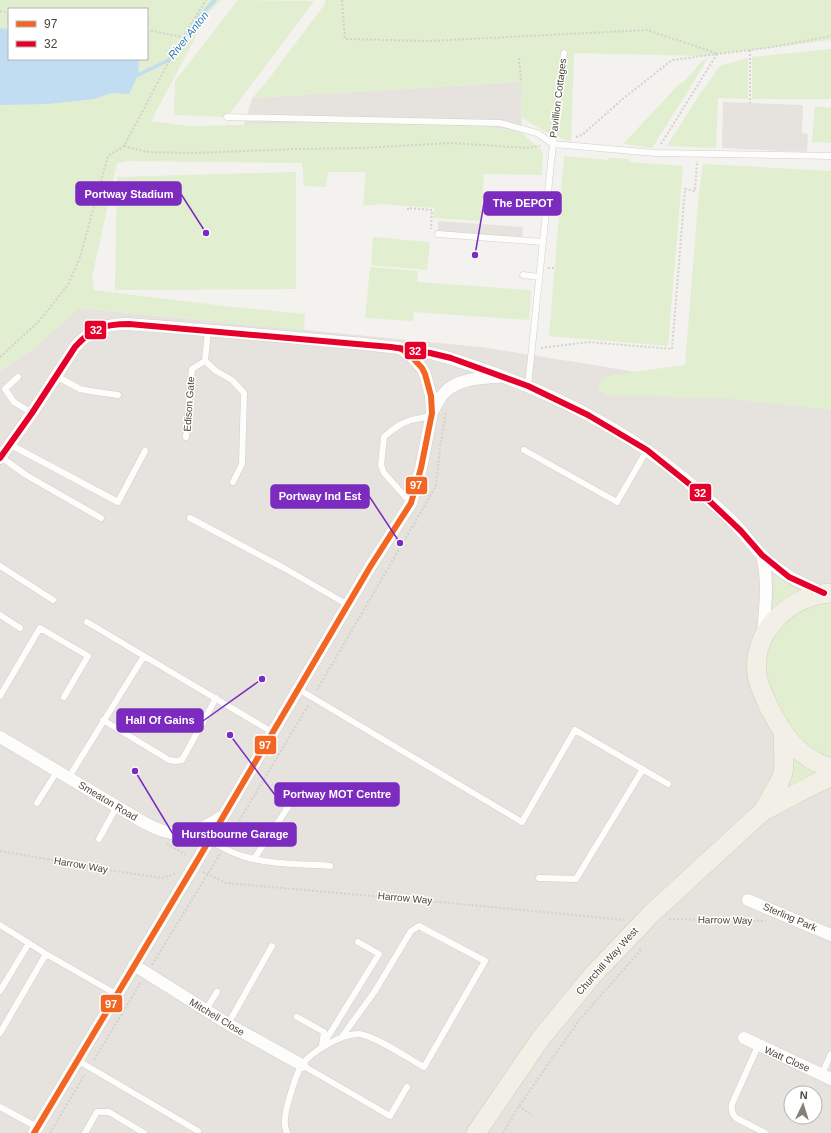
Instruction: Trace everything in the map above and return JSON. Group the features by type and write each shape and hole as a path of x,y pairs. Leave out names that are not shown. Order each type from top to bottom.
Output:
{"main road":[{"name":"Churchill Way West","path":"828,593 805,598 790,606 776,619 763,637 758,656 757,674 765,698 783,732 795,747 804,755 812,761 831,768"},
{"name":"Churchill Way West","path":"476,1133 541,1038 592,976 652,913 762,811 779,784 783,773 783,732"},
{"name":"Churchill Way West","path":"762,811 785,800 804,788 831,777"}],"street":[{"path":"0,458 32,413 75,347 82,339 102,326 113,324 130,324 400,348 451,358 528,386 588,415 647,450 687,481 728,517 762,555 789,577 828,593"},
{"path":"35,1130 193,868 370,567 411,503 422,468 431,415 431,396 425,374 416,361 400,348"},
{"path":"431,415 443,394 456,385 477,378 504,377"},
{"path":"762,555 765,567 766,592 763,637"},
{"name":"Smeaton Road","path":"0,737 155,828 171,834 186,833 200,829 222,817"},
{"name":"Sterling Park","path":"748,900 830,932"},
{"name":"Mitchell Close","path":"134,965 205,1011 302,1065"},
{"name":"Watt Close","path":"744,1038 758,1046 826,1077"}],"lane":[{"name":"Pavillion Cottages","path":"528,386 564,53"},
{"path":"227,117 500,122 537,133 553,144 655,153 831,156"},
{"path":"438,234 543,242"},
{"path":"524,275 539,277"},
{"path":"208,330 205,360 216,371 232,380 244,393 242,464 233,482"},
{"name":"Edison Gate","path":"186,438 192,369 205,360"},
{"path":"56,376 80,389 118,395"},
{"path":"18,377 5,389 14,402 32,413"},
{"path":"411,503 384,473 381,465 384,438 401,424 431,415"},
{"path":"9,444 118,502 145,451"},
{"path":"524,450 617,502 647,450"},
{"path":"0,458 26,475 101,518"},
{"path":"190,518 284,568 348,606"},
{"path":"0,566 53,600"},
{"path":"0,615 20,628"},
{"path":"87,622 272,732"},
{"path":"0,696 40,628 88,656 64,697"},
{"path":"69,777 144,656"},
{"path":"298,689 522,822 575,730 668,784"},
{"path":"103,720 169,760 182,760 216,698"},
{"path":"539,878 576,879 643,769"},
{"path":"37,803 58,770"},
{"path":"98,839 117,806"},
{"path":"254,859 288,807"},
{"path":"209,840 232,852 254,859 330,866"},
{"path":"0,925 46,954 116,994"},
{"path":"287,1133 284,1123 293,1085 302,1065 309,1057 321,1048 341,1038 357,1034 368,1036 424,1067 485,961 419,926 411,931 375,991 341,1038"},
{"path":"321,1048 379,954 358,942"},
{"path":"0,991 28,943"},
{"path":"228,1024 272,946"},
{"path":"0,1034 46,954"},
{"path":"205,1011 217,992"},
{"path":"297,1017 324,1032 321,1048"},
{"path":"758,1046 732,1104 732,1109 733,1115 736,1118 765,1133"},
{"path":"826,1077 831,1054"},
{"path":"77,1060 198,1131"},
{"path":"302,1065 390,1116 407,1087"},
{"path":"0,1107 35,1130"},
{"path":"85,1133 97,1112 109,1112 144,1133"}],"path":[{"path":"0,357 39,321 68,286 80,258 108,156 124,146 182,37 206,0"},
{"path":"342,0 345,39 429,41 647,30 717,54"},
{"path":"148,30 182,37"},
{"path":"574,138 582,135 625,97 672,60 750,50 831,36"},
{"path":"750,50 750,103"},
{"path":"655,153 717,54"},
{"path":"519,58 521,82"},
{"path":"124,146 147,152 194,153 451,144 528,148 553,144"},
{"path":"532,349 588,342 672,349 685,190 695,191 698,154"},
{"path":"408,210 408,208 432,210 431,234 438,234"},
{"path":"548,268 555,268"},
{"name":"Harrow Way","path":"0,851 163,878"},
{"name":"Harrow Way","path":"193,868 226,883 480,905 620,920"},
{"name":"Harrow Way","path":"652,913 663,918 768,921"},
{"path":"503,1133 519,1106 580,1018 640,951 639,943"},
{"path":"519,1106 533,1116"}],"shaded area":[{"path":"521,82 522,133 477,124 339,123 244,125 252,98"},
{"path":"723,102 803,105 802,133 808,134 807,152 722,148"},
{"path":"438,221 523,227 522,240 438,234"},
{"path":"79,308 481,347 711,384 831,390 831,1133 0,1133 0,371 33,349"},
{"path":"528,435 607,481 594,504 514,458"},
{"path":"322,522 366,546 341,592 304,572 308,565 301,562"},
{"path":"705,697 728,709 724,717 737,725 733,732 741,736 717,777 703,768 706,761 678,745"},
{"path":"36,776 61,791 57,812 20,805"},
{"path":"611,797 657,823 628,876 581,849"},
{"path":"188,908 193,909 249,941 252,936 259,939 261,935 285,949 248,1011 208,988 224,960 174,931"},
{"path":"291,1006 316,1021 304,1043 278,1028"}],"green space":[{"path":"0,0 221,0 209,12 151,121 190,126 339,123 477,124 522,133 543,152 542,175 484,174 481,221 433,218 434,208 381,204 363,206 366,172 328,172 326,187 304,186 302,163 128,161 117,163 92,277 94,290 232,307 305,314 304,330 80,308 33,349 0,371"},
{"path":"238,0 314,1 227,117 174,115 175,81"},
{"path":"325,0 831,0 831,40 702,56 574,53 571,142 546,132 522,118 521,82 252,98 264,85 325,4"},
{"path":"831,49 831,99 752,99 752,57"},
{"path":"708,58 652,148 623,144 679,84 686,80 701,62"},
{"path":"748,58 748,99 718,98 716,148 667,146 698,97 720,66"},
{"path":"815,106 831,108 831,143 812,142"},
{"path":"564,156 608,160 608,158 629,159 629,162 683,166 668,346 549,336"},
{"path":"703,164 831,171 831,410 730,399 605,395 597,388 606,376 685,365 699,192"},
{"path":"296,172 296,289 115,290 117,177"},
{"path":"373,237 430,242 427,270 371,265"},
{"path":"370,267 418,271 417,282 531,290 529,320 414,312 413,321 365,318"},
{"path":"775,575 792,587 803,592 773,609 775,590"},
{"path":"831,600 831,761 822,758 794,734 778,706 766,677 766,657 773,637 785,619 814,602"},
{"path":"792,754 822,772 782,797"}],"water":[{"path":"0,28 8,29 8,60 139,60 138,75 129,94 112,93 94,99 46,104 0,105"}],"waterway":[{"name":"River Anton","path":"133,74 138,75 169,60 199,17 215,0"}],"transit line":[{"name":"32","path":"0,458 32,413 75,347 87,335 105,326 129,324 391,347 430,353 451,358 528,386 588,415 647,450 703,495 741,531 762,555 789,577 824,593"},
{"name":"97","path":"34,1133 197,861 370,567 411,503 421,468 432,413 431,396 422,368 410,355 400,348"}],"place":[{"name":"Portway Stadium","path":"206,233"},
{"name":"The DEPOT","path":"475,255"},
{"name":"Portway Ind Est","path":"400,543"},
{"name":"Hall Of Gains","path":"262,679"},
{"name":"Portway MOT Centre","path":"230,735"},
{"name":"Hurstbourne Garage","path":"135,771"}]}
